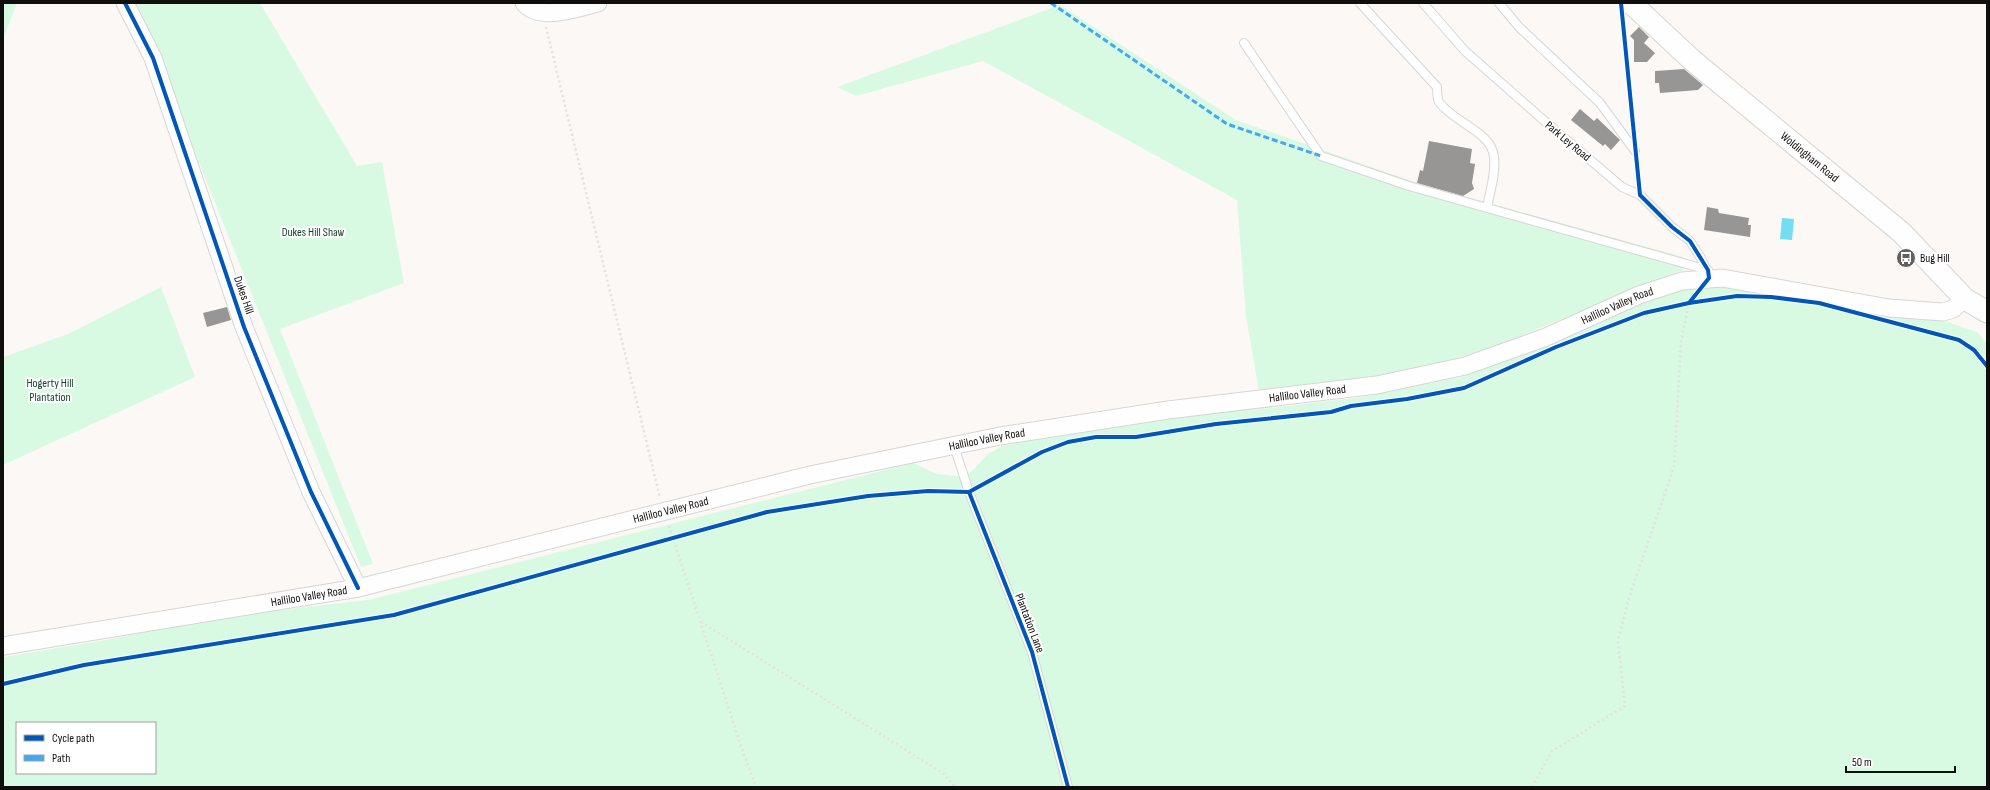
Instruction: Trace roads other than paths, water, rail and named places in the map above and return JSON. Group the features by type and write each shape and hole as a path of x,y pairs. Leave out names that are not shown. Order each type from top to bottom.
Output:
{"street":[{"name":"Dukes Hill","path":"125,3 153,58 244,327 311,492 358,588"},
{"path":"524,3 540,13 556,12 598,3"},
{"name":"Woldingham Road","path":"1631,3 1692,60 1901,232 1965,299 1987,312"},
{"name":"Halliloo Valley Road","path":"3,646 358,588 810,475 954,446 1168,410 1377,385 1465,366 1546,337 1639,295 1709,274 1889,308 1943,312 1953,309 1965,299"}],"lane":[{"path":"1360,3 1437,87 1438,101 1452,115 1488,140 1494,155 1494,169 1486,208"},
{"name":"Park Ley Road","path":"1423,3 1465,51 1622,187 1640,195 1672,227 1690,241 1709,274"},
{"path":"1499,3 1519,27 1600,103 1635,151"},
{"path":"1244,43 1322,156 1409,186 1709,274"},
{"name":"Plantation Lane","path":"954,446 969,492 1032,652 1068,787"}],"water":[{"path":"1782,218 1794,219 1792,240 1780,239"}],"place":[{"name":"Bug Hill","path":"1906,258"}],"park label":[{"name":"Dukes Hill Shaw","path":"313,232"},
{"name":"Hogerty Hill Plantation","path":"50,390"}]}
